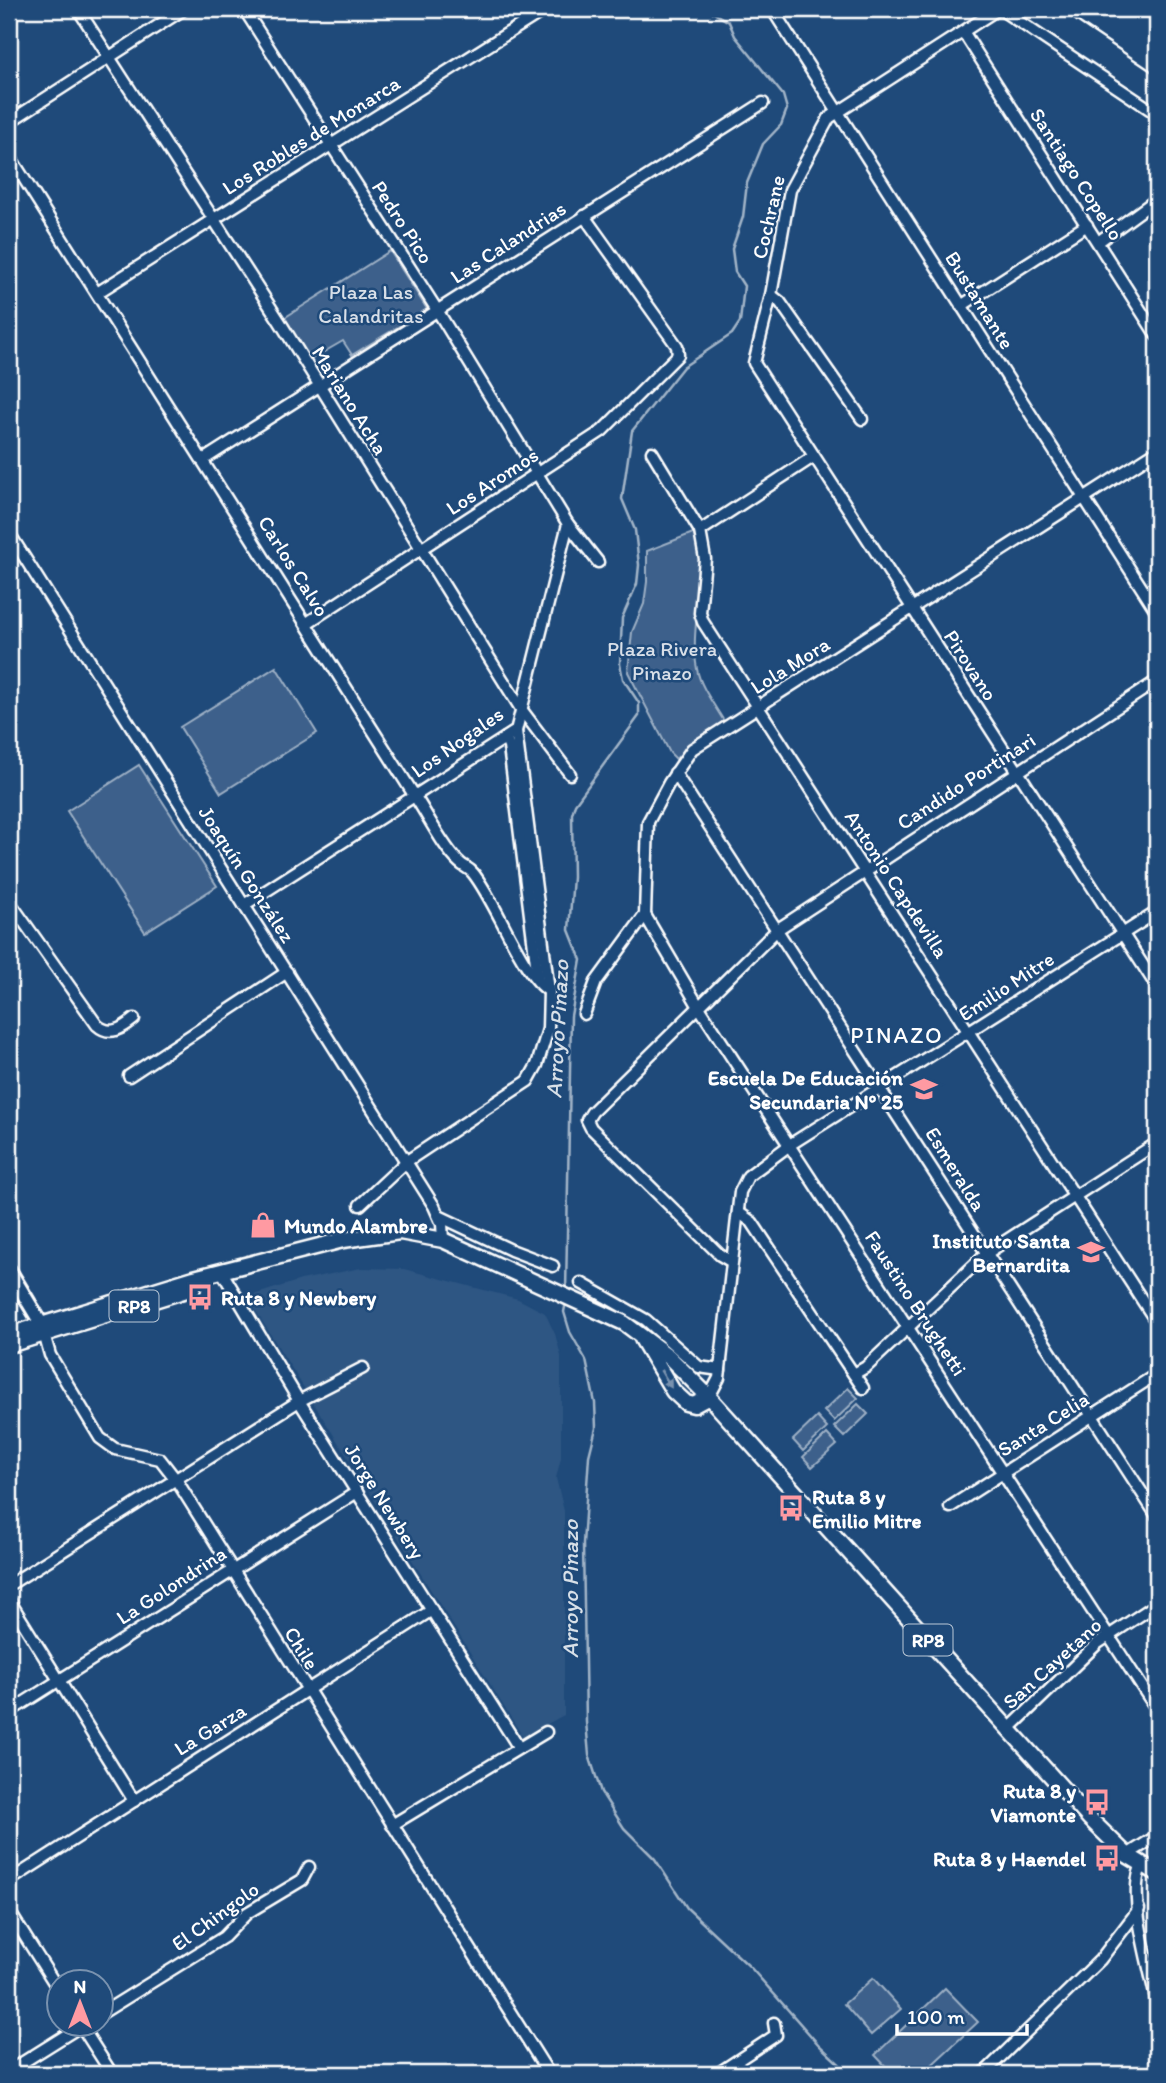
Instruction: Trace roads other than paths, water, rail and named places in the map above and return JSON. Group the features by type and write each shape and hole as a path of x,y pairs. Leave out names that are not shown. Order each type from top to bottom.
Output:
{"main road":[{"name":"RP8","path":"9,1345 43,1329 153,1289 384,1231 443,1240 577,1300 636,1331 668,1356 709,1397 1090,1819 1127,1855 1157,1874"},
{"name":"RP8","path":"9,1335 43,1329"},
{"path":"636,1331 680,1398 694,1405 709,1397"}],"street":[{"name":"Mariano Acha","path":"78,9 522,709 570,774"},
{"path":"9,122 184,9"},
{"name":"Pedro Pico","path":"244,9 437,310 568,524 598,562"},
{"name":"Los Robles de Monarca","path":"97,293 546,9"},
{"name":"Bustamante","path":"772,9 1157,612"},
{"path":"999,9 1157,114"},
{"name":"Cochrane","path":"754,363 771,295 793,180 830,118 999,9"},
{"name":"Santiago Copello","path":"964,33 1157,336"},
{"name":"Las Calandrias","path":"203,460 763,103"},
{"name":"Carlos Calvo","path":"9,155 414,795 455,857 473,872 539,983 549,992"},
{"path":"1098,242 1157,199"},
{"name":"Los Aromos","path":"307,623 422,550 616,420 679,351 584,216"},
{"path":"961,306 1087,225"},
{"path":"771,295 780,302 862,419"},
{"name":"Pirovano","path":"754,363 1157,987"},
{"name":"Lola Mora","path":"645,915 648,822 692,750 1157,451"},
{"name":"Antonio Capdevilla","path":"652,452 700,531 705,559 700,613 758,708 1157,1323"},
{"path":"700,531 813,457"},
{"name":"Los Nogales","path":"244,905 516,731 568,524"},
{"name":"Joaquín González","path":"9,533 407,1161 439,1216 443,1240"},
{"name":"Candido Portinari","path":"732,1262 720,1255 657,1196 591,1128 587,1120 778,929 864,869 1157,681"},
{"path":"360,1205 407,1161 528,1081 548,1030 549,992 516,731"},
{"path":"505,738 509,747 539,983"},
{"name":"Esmeralda","path":"676,773 882,1087 1157,1516"},
{"path":"9,901 97,1026 116,1031 134,1019"},
{"name":"Emilio Mitre","path":"709,1397 716,1386 720,1370 740,1192 748,1176 791,1144 1157,912"},
{"path":"584,1014 596,982 645,915"},
{"name":"Faustino Brughetti","path":"645,915 699,1007 791,1144 1157,1710"},
{"path":"130,1076 287,972"},
{"path":"855,1374 866,1367 987,1253 1157,1143"},
{"path":"738,1212 752,1222 863,1388"},
{"path":"439,1216 511,1250 553,1266"},
{"name":"Chile","path":"9,1270 43,1329 50,1355 100,1438 115,1449 160,1460 177,1481 549,2074"},
{"name":"Jorge Newbery","path":"222,1272 299,1401 519,1748"},
{"path":"581,1283 646,1320 699,1367 720,1370"},
{"path":"9,1585 177,1481 299,1401 362,1368"},
{"name":"Santa Celia","path":"950,1507 1157,1374"},
{"name":"La Golondrina","path":"9,1712 230,1569 357,1492"},
{"path":"9,1600 134,1801"},
{"name":"San Cayetano","path":"1009,1729 1109,1636 1157,1604"},
{"name":"La Garza","path":"9,1881 432,1610"},
{"path":"392,1825 546,1732"},
{"path":"1127,1855 1157,1836"},
{"path":"1142,1865 1136,1882 1157,2004"},
{"name":"El Chingolo","path":"116,2004 224,1937 247,1913 302,1880 309,1867"},
{"path":"983,2074 1100,1960 1139,1909"},
{"path":"9,1911 46,1970"},
{"path":"717,2074 776,2035 774,2023"},
{"path":"9,2071 60,2038"},
{"path":"90,2038 112,2074"}],"waterway":[{"name":"Arroyo Pinazo","path":"566,1292 571,1016 581,960 569,930 573,877 572,814 575,804 639,716 639,703 623,679 620,664 622,618 637,584 639,565 635,530 622,499 632,431 683,367 732,334 740,322 744,286 735,272 732,249 743,217 747,183 763,144 781,125 787,109 783,95 735,36 729,22 707,9"},
{"name":"Arroyo Pinazo","path":"566,1302 564,1312 570,1332 586,1360 595,1403 596,1428 589,1456 583,1544 586,1722 589,1755 601,1792 624,1828 655,1859 687,1908 751,1968 819,2045 850,2074"}],"railway":[{"path":"1059,9 1157,75"}],"place":[{"name":"Escuela De Educación Secundaria Nº 25","path":"924,1089"},
{"name":"Mundo Alambre","path":"263,1225"},
{"name":"Instituto Santa Bernardita","path":"1091,1252"},
{"name":"Ruta 8 y Newbery","path":"200,1297"},
{"name":"Ruta 8 y Emilio Mitre","path":"791,1508"},
{"name":"Ruta 8 y Viamonte","path":"1097,1802"},
{"name":"Ruta 8 y Haendel","path":"1107,1858"}],"district":[{"name":"PINAZO","path":"897,1035"}],"park label":[{"name":"Plaza Las Calandritas","path":"371,303"},
{"name":"Plaza Rivera Pinazo","path":"662,660"}]}
